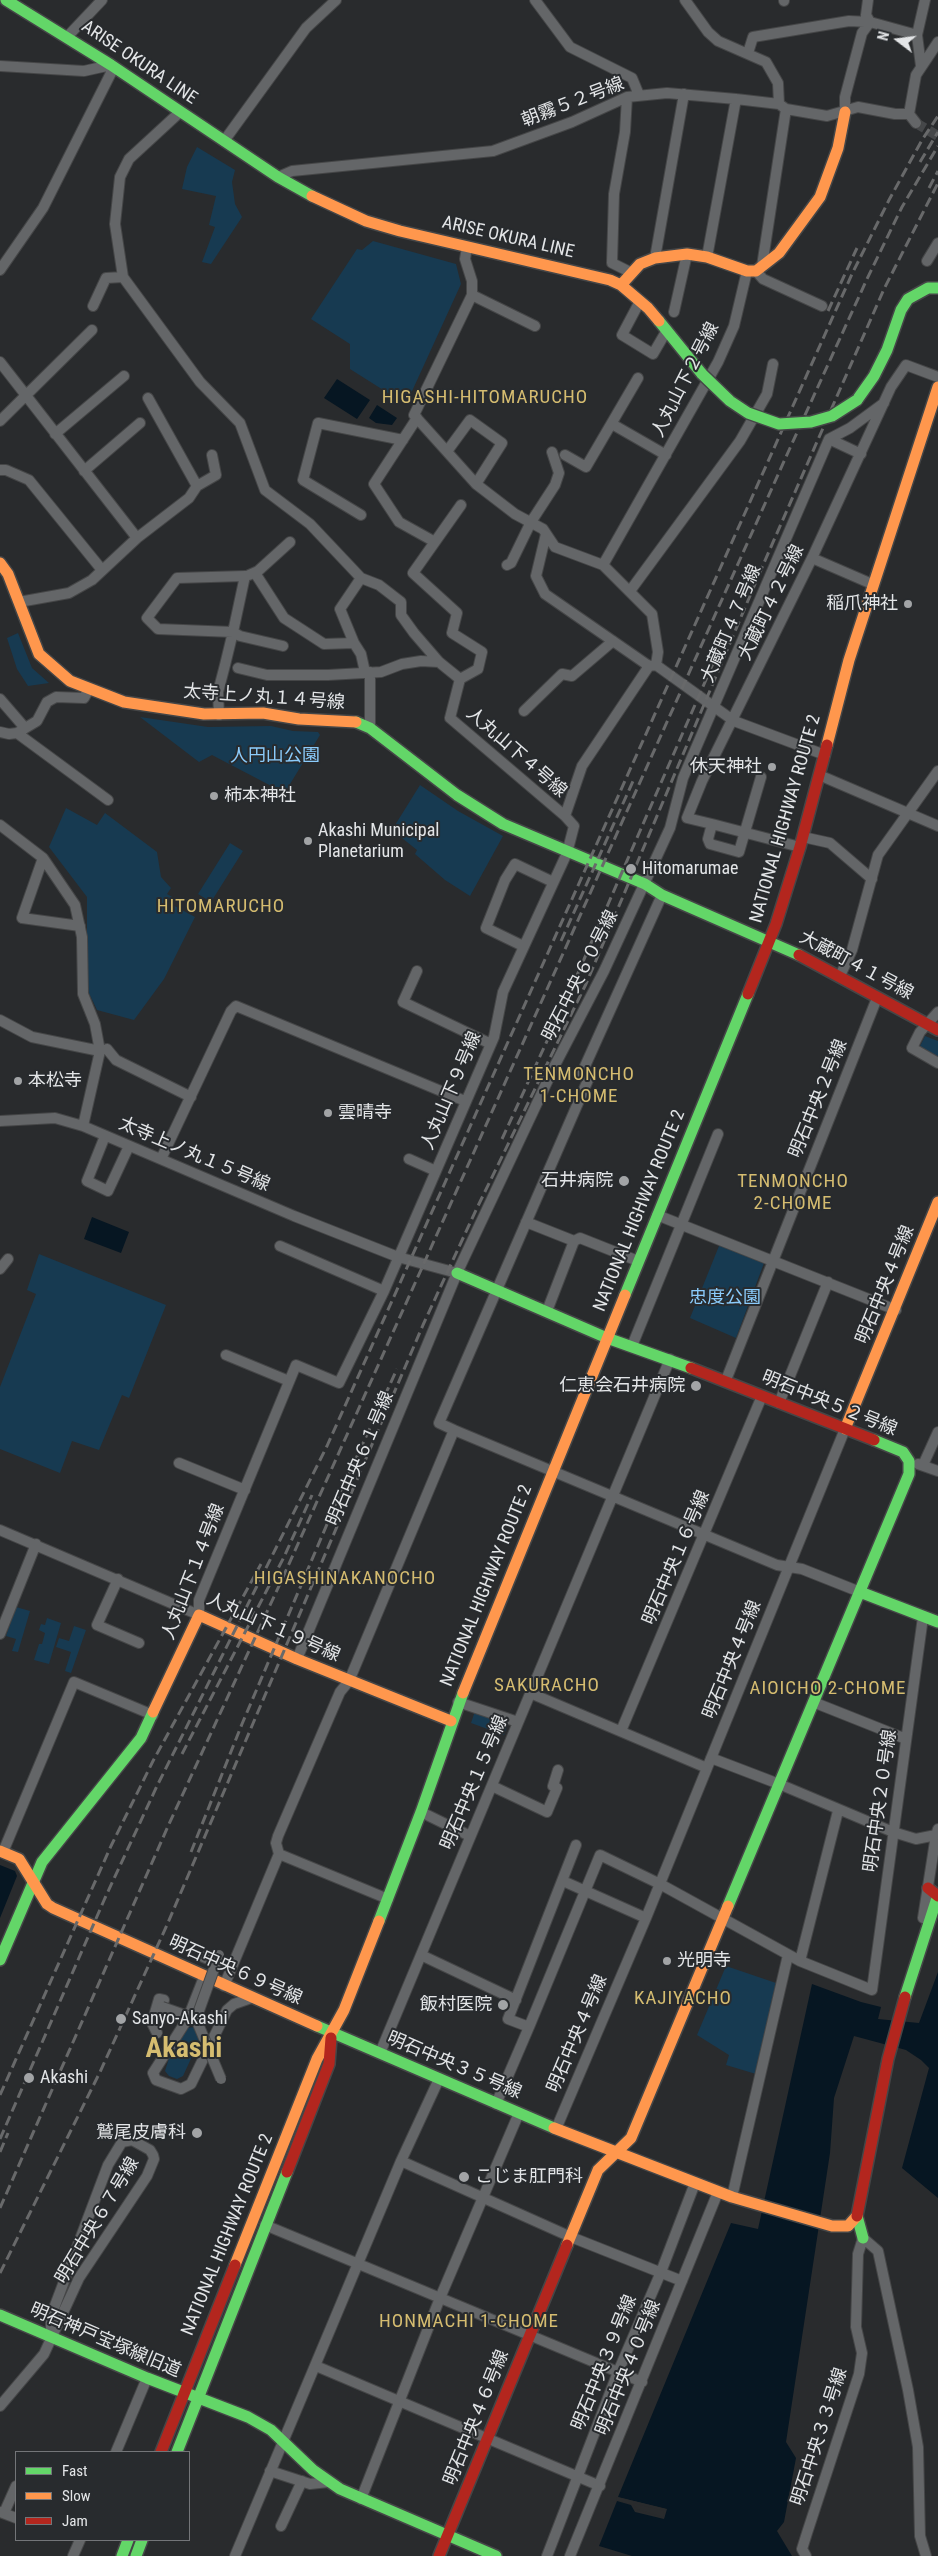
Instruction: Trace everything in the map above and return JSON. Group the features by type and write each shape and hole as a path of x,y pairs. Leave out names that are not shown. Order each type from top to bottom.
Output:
{"main road":[{"name":"ARISE OKURA LINE","path":"6,0 67,36 278,177 322,202 366,221 467,247 555,266 610,280 621,285 640,301 667,330 702,374 730,401 748,413 779,424 811,422 832,416 857,400 874,376 887,350 901,310 908,299 928,288 938,288"},
{"path":"621,285 640,264 655,258 687,254 707,257 755,270 779,253 820,198 838,148 845,112"},
{"name":"NATIONAL HIGHWAY ROUTE 2","path":"161,2451 316,2059 344,2010 421,1812 458,1702 768,940 802,842 849,660 872,584 938,386"},
{"name":"太寺上ノ丸１４号線","path":"0,563 8,574 39,654 70,681 124,702 219,715 263,713 299,719 352,721 370,728 397,751 503,824 567,853 645,884 662,895"},
{"name":"大蔵町４１号線","path":"662,895 768,940 840,976 938,1030"},
{"name":"明石中央４号線","path":"845,1429 896,1310 938,1202"},
{"name":"太寺上ノ丸１５号線","path":"456,1273 607,1338"},
{"name":"明石中央５２号線","path":"607,1338 726,1380 902,1452 909,1461"},
{"path":"909,1461 909,1474 860,1592 938,1622"},
{"name":"明石中央４６号線","path":"439,2556 598,2170 614,2152 631,2138 860,1592"},
{"name":"人丸山下１９号線","path":"199,1615 349,1681 451,1721"},
{"name":"人丸山下１４号線","path":"0,1960 42,1862 141,1738 199,1615"},
{"name":"明石中央６９号線","path":"1,1852 19,1859 47,1904 53,1908 125,1939 204,1978 331,2033"},
{"path":"862,2238 857,2216 888,2058 917,1958 938,1896 928,1888"},
{"name":"NATIONAL HIGHWAY ROUTE 2","path":"177,2451 329,2064 331,2033"},
{"name":"明石中央３５号線","path":"331,2033 556,2129 732,2197 832,2226 848,2226 857,2216"},
{"name":"明石神戸宝塚線旧道","path":"0,2315 147,2378 248,2417 271,2430 328,2482 361,2499 448,2535"},
{"path":"448,2535 496,2556"},
{"path":"122,2556 128,2541"},
{"path":"136,2556 142,2541"}],"street":[{"path":"67,36 102,0"},
{"path":"224,141 306,28 336,0"},
{"path":"534,0 570,47 632,78 639,95"},
{"name":"人丸山下２号線","path":"603,565 718,362 734,326 755,270 782,107 778,84 766,62 718,40 708,32 685,0"},
{"path":"868,0 866,15 870,22"},
{"path":"921,66 917,35 924,0"},
{"path":"748,53 754,38 849,21 870,22 917,35"},
{"path":"845,112 845,97 862,32 870,22"},
{"path":"916,123 909,114 916,75 938,42"},
{"path":"0,66 84,70 113,66"},
{"path":"0,270 43,208 113,66"},
{"path":"655,258 684,94"},
{"name":"朝霧５２号線","path":"278,177 292,170 493,151 572,122 627,96 684,94 736,98 827,116 858,107 894,114 909,114"},
{"path":"627,96 625,132 614,194 612,263 632,273"},
{"path":"707,257 736,98"},
{"path":"180,112 130,159 120,177 115,224 123,277 200,382 240,423 265,490 310,524 361,578 379,585 401,602 401,615 438,662 460,680 478,669 482,652 452,633 458,613 413,573 461,505"},
{"path":"927,261 938,243"},
{"path":"467,247 465,259 472,281 472,295 414,415 448,450 476,484 515,514 543,529 555,547 603,565 652,614 658,652 653,666 582,766 565,816"},
{"path":"674,312 687,254"},
{"path":"755,270 762,279 822,306"},
{"path":"93,306 106,278 123,277"},
{"path":"472,295 534,326"},
{"path":"640,301 622,336 653,354 667,330"},
{"path":"0,421 92,330"},
{"path":"0,362 137,538"},
{"path":"630,591 740,442 767,394 773,364"},
{"name":"大蔵町４２号線","path":"712,824 687,818 702,781 734,721 891,387 906,365 938,376"},
{"path":"55,434 124,376"},
{"path":"564,455 586,467 638,378"},
{"path":"148,398 198,486"},
{"path":"829,439 850,428 884,403"},
{"path":"417,418 374,484 399,522 435,542"},
{"path":"448,450 470,420 502,443 476,484"},
{"path":"84,471 140,422"},
{"path":"362,515 302,480 318,423 403,440"},
{"path":"612,424 666,455"},
{"path":"829,439 860,454"},
{"name":"大蔵町４７号線","path":"645,884 670,828 684,778 829,439"},
{"path":"508,565 512,563 531,522 555,485 559,473 552,452"},
{"path":"19,602 69,593 92,580 137,538 189,498 198,486 216,474 212,455"},
{"path":"0,470 6,470 29,480 102,570"},
{"path":"546,534 536,576 545,594 734,721 825,754"},
{"path":"219,715 218,692 250,574 290,542"},
{"path":"812,558 872,584"},
{"path":"250,574 284,618 324,644 354,643"},
{"path":"250,574 177,578 147,618 158,629 233,632 240,636 283,646"},
{"path":"361,578 340,609 368,672 370,728"},
{"path":"524,711 562,674 572,676 613,641"},
{"path":"238,668 267,676 381,672 402,664 421,661 438,662"},
{"name":"人丸山下４号線","path":"460,680 450,718 565,816"},
{"path":"0,732 9,734 21,730 37,721 47,702 56,697 84,698 89,689"},
{"path":"0,699 21,730 108,800"},
{"path":"840,976 852,950 878,855 938,771"},
{"path":"819,775 938,826"},
{"path":"761,777 744,832 738,852 710,844 708,839 712,824 744,832 802,842 830,843 872,880"},
{"name":"人丸山下９号線","path":"398,1257 491,1044 502,992 567,853 574,826 565,816"},
{"path":"0,826 43,858 75,905 80,926 84,994 104,1050 83,1126"},
{"path":"43,858 22,918 80,926"},
{"path":"524,946 486,928 505,880 515,864 553,882"},
{"name":"明石中央６０号線","path":"456,1273 555,1065 645,884"},
{"path":"662,895 498,1290 439,1424 777,1565 802,1569 860,1592"},
{"path":"417,971 403,1002 491,1044"},
{"name":"明石中央２号線","path":"726,1380 877,998"},
{"path":"161,1160 231,1011 236,1006 466,1101"},
{"path":"938,1012 920,1032 912,1048 938,1064"},
{"path":"0,1020 32,1037 104,1050 116,1060 190,1097"},
{"name":"太寺上ノ丸１５号線","path":"0,1121 56,1118 83,1126 398,1257 456,1273"},
{"path":"632,1346 718,1134"},
{"path":"105,1136 87,1181 108,1191 129,1146"},
{"path":"409,1159 436,1171"},
{"path":"657,1216 773,1260 896,1310"},
{"path":"526,1222 574,1241"},
{"path":"547,1311 574,1241 580,1238 638,1261"},
{"path":"280,1246 384,1290"},
{"name":"人丸山下１４号線","path":"199,1615 199,1600 296,1365 339,1383 398,1257"},
{"path":"0,1269 8,1259"},
{"name":"明石中央６１号線","path":"297,1659 456,1273"},
{"path":"780,1403 828,1282"},
{"path":"226,1355 289,1381"},
{"name":"明石中央１５号線","path":"380,2053 670,1359"},
{"name":"明石中央１６号線","path":"621,1731 705,1536 762,1396"},
{"name":"明石中央４号線","path":"556,2129 646,1918 845,1429"},
{"path":"224,1986 279,1854 276,1843 278,1836 340,1692 349,1681 454,1430"},
{"path":"923,1465 938,1432"},
{"path":"909,1461 938,1471"},
{"path":"179,1463 245,1490"},
{"name":"人丸山下１９号線","path":"0,1530 199,1615"},
{"path":"0,1634 36,1544"},
{"path":"118,1579 97,1625 138,1644"},
{"name":"明石中央２０号線","path":"800,1961 872,1990 924,1617"},
{"path":"1,1852 74,1682 153,1715"},
{"path":"530,1693 707,1768"},
{"path":"458,1702 518,1722"},
{"path":"813,1702 906,1739"},
{"path":"711,1758 779,1784 838,1811 893,1832 916,1839 937,1832 917,1958"},
{"path":"492,1786 547,1812 557,1788 553,1786 558,1770"},
{"path":"496,2104 600,1855 660,1884 800,1961 838,1811"},
{"path":"421,1812 470,1836"},
{"path":"529,2027 508,2019 576,1845"},
{"path":"279,1854 388,1899"},
{"path":"563,1881 646,1918"},
{"path":"421,1955 516,2000"},
{"path":"732,2197 788,1955"},
{"path":"203,1957 218,1959 196,2019 220,2078"},
{"path":"204,1978 188,2018 153,2073 156,2080 181,2088 191,2084 227,2010 234,2004 251,1998"},
{"path":"157,2033 152,2023 159,1999 164,2000 162,2007 196,2019"},
{"path":"234,2556 316,2366 401,2161 439,2079"},
{"path":"361,2499 440,2298 519,2113"},
{"name":"明石中央６７号線","path":"126,2139 150,2150 154,2159 147,2176 79,2278 51,2337 51,2316 78,2244 117,2147 126,2139"},
{"path":"401,2161 571,2237 682,2281"},
{"name":"明石中央３９号線","path":"547,2556 618,2372 661,2272 695,2183"},
{"name":"明石中央４０号線","path":"570,2556 718,2192"},
{"path":"265,2225 642,2382"},
{"path":"862,2238 878,2252 908,2390 918,2447 920,2536 926,2556"},
{"name":"明石中央３３号線","path":"806,2556 802,2549 859,2374 862,2353 856,2327 858,2254 862,2238"},
{"path":"78,2244 85,2258 94,2257"},
{"path":"0,2406 44,2354 51,2337"},
{"path":"316,2366 600,2486"},
{"path":"116,2451 147,2378"},
{"path":"270,2471 310,2484 328,2482"},
{"path":"281,2526 302,2481"},
{"path":"15,2488 2,2513 15,2518"},
{"path":"73,2556 76,2541"}],"green space":[{"path":"197,147 235,170 232,182 235,204 242,217 211,264 202,262 215,227 209,225 216,196 182,189 187,167"},
{"path":"373,241 456,264 461,284 408,400 388,393 350,369 350,344 311,319 357,249 362,250"},
{"path":"18,633 32,668 49,683 28,686 17,669 7,638"},
{"name":"人円山公園","path":"140,717 208,727 271,726 293,731 318,732 320,735 287,789 279,790 212,755 199,762"},
{"path":"420,785 458,811 503,836 470,896 445,880 415,854 417,850 392,830"},
{"path":"66,808 97,825 105,813 157,852 161,877 171,888 167,894 174,898 171,904 195,917 164,979 134,1020 97,1010 87,989 87,897 49,847"},
{"path":"230,843 243,851 211,902 198,894"},
{"path":"925,1036 938,1041 938,1058 922,1050 920,1046"},
{"name":"忠度公園","path":"721,1241 764,1263 736,1338 690,1318"},
{"path":"39,1254 166,1305 129,1398 122,1395 99,1450 72,1441 60,1473 0,1449 0,1387 36,1294 27,1290"},
{"path":"16,1607 30,1611 18,1652 12,1651 16,1639 6,1636"},
{"path":"47,1618 61,1623 49,1664 34,1660 45,1633 39,1630 41,1624 45,1625"},
{"path":"74,1626 86,1630 71,1673 65,1671 71,1652 56,1647 59,1638 69,1641"},
{"path":"475,1711 508,1723 504,1735 471,1723"},
{"path":"726,1966 776,1983 756,2074 726,2065 729,2055 697,2035"},
{"path":"194,2027 200,2039 183,2076 177,2079 169,2076 165,2071 171,2052 188,2028"}],"shaded area":[{"path":"337,379 370,400 357,419 324,398"},
{"path":"377,405 397,418 392,425 376,423 369,418"},
{"path":"92,1217 129,1232 121,1253 84,1239"},
{"path":"0,1865 15,1871 17,1876 0,1918"},
{"path":"938,1972 938,2198 902,2168 929,2068 921,2060 906,2050 854,2036 834,2098 830,2153 786,2442 796,2458 784,2522 777,2531 792,2556 632,2556 599,2546 617,2501 631,2505 635,2512 664,2519 667,2509 618,2497 731,2223 758,2229 812,1984 861,2002 881,2007 878,2019 919,2023"}],"pier":[{"path":"617,2497 666,2509 664,2518 637,2510 633,2505 616,2500","holes":["633,2503 664,2511 663,2517 637,2509"]}],"tunnel":[{"path":"916,123 938,136"}],"railway":[{"path":"0,2139 105,1898 157,1786 327,1446 852,274 889,200 922,140 938,116"},
{"path":"920,162 938,132"},
{"path":"0,2208 169,1824 284,1575 790,448 902,207 938,146"},
{"path":"929,188 938,171"},
{"path":"0,2273 100,2072 167,1925 423,1325 476,1210 586,984 763,565 884,289 938,183"},
{"path":"828,311 857,248"},
{"path":"502,1139 575,980 722,643"},
{"path":"561,941 634,779"},
{"path":"191,1852 242,1724 342,1489 397,1369"},
{"path":"182,1754 284,1557 312,1495"},
{"path":"0,2095 111,1846 153,1761 261,1564"},
{"path":"0,2152 8,2133"}],"traffic: fast":[{"path":"6,0 111,65 278,177 312,196"},
{"path":"857,400 874,376 887,350 901,310 908,299 928,288 938,288"},
{"path":"659,321 702,374"},
{"path":"702,374 730,401 748,413 779,424 811,422 832,416 857,400"},
{"path":"356,722 370,728 457,795 503,824 645,884 662,895 799,955"},
{"path":"625,1295 748,994"},
{"path":"457,1273 607,1338 691,1368"},
{"path":"728,1906 909,1474 909,1461 903,1452 874,1440"},
{"path":"860,1592 938,1622"},
{"path":"379,1921 421,1812 463,1693"},
{"path":"0,1960 42,1862 141,1738 153,1712"},
{"path":"905,1997 938,1895"},
{"path":"317,2026 554,2128"},
{"path":"177,2451 287,2172"},
{"path":"857,2216 863,2238"},
{"path":"0,2315 147,2378 248,2417 271,2430 313,2470 340,2489 496,2556"},
{"path":"122,2556 128,2541"},
{"path":"136,2556 142,2541"}],"traffic: slow":[{"path":"621,285 640,264 655,258 687,254 707,257 747,271 756,271 779,253 820,197 838,148 845,112"},
{"path":"312,196 366,221 400,231 610,280 621,285 648,308 659,321"},
{"path":"827,745 849,660 938,387"},
{"path":"0,563 8,574 39,654 70,681 124,702 204,714 263,713 299,719 356,722"},
{"path":"845,1429 938,1202"},
{"path":"463,1693 625,1295"},
{"path":"153,1712 199,1615 297,1659 451,1721"},
{"path":"0,1851 19,1859 47,1904 53,1908 317,2026"},
{"path":"567,2245 598,2170 631,2138 728,1906"},
{"path":"235,2265 317,2059 344,2010 379,1921"},
{"path":"554,2128 732,2197 832,2226 848,2226 857,2216"}],"traffic: jam":[{"path":"748,994 776,924 800,847 827,745"},
{"path":"799,955 938,1030"},
{"path":"691,1368 874,1440"},
{"path":"928,1888 938,1896"},
{"path":"857,2216 888,2059 905,1997"},
{"path":"287,2172 329,2064 331,2038"},
{"path":"439,2556 567,2245"},
{"path":"161,2451 235,2265"}],"place":[{"name":"稲爪神社","path":"908,604"},
{"name":"休天神社","path":"772,767"},
{"name":"柿本神社","path":"214,796"},
{"name":"Akashi Municipal Planetarium","path":"308,841"},
{"name":"Hitomarumae","path":"631,869"},
{"name":"本松寺","path":"18,1081"},
{"name":"雲晴寺","path":"328,1113"},
{"name":"石井病院","path":"624,1181"},
{"name":"仁恵会石井病院","path":"696,1386"},
{"name":"光明寺","path":"667,1961"},
{"name":"飯村医院","path":"503,2005"},
{"name":"Sanyo-Akashi","path":"121,2019"},
{"name":"Akashi","path":"29,2078"},
{"name":"鷲尾皮膚科","path":"197,2133"},
{"name":"こじま肛門科","path":"464,2177"}],"district":[{"name":"HIGASHI-HITOMARUCHO","path":"485,398"},
{"name":"HITOMARUCHO","path":"221,907"},
{"name":"TENMONCHO 1-CHOME","path":"579,1086"},
{"name":"TENMONCHO 2-CHOME","path":"793,1193"},
{"name":"HIGASHINAKANOCHO","path":"345,1579"},
{"name":"SAKURACHO","path":"547,1686"},
{"name":"AIOICHO 2-CHOME","path":"828,1689"},
{"name":"KAJIYACHO","path":"683,1999"},
{"name":"Akashi","path":"184,2050"},
{"name":"HONMACHI 1-CHOME","path":"469,2322"}]}
